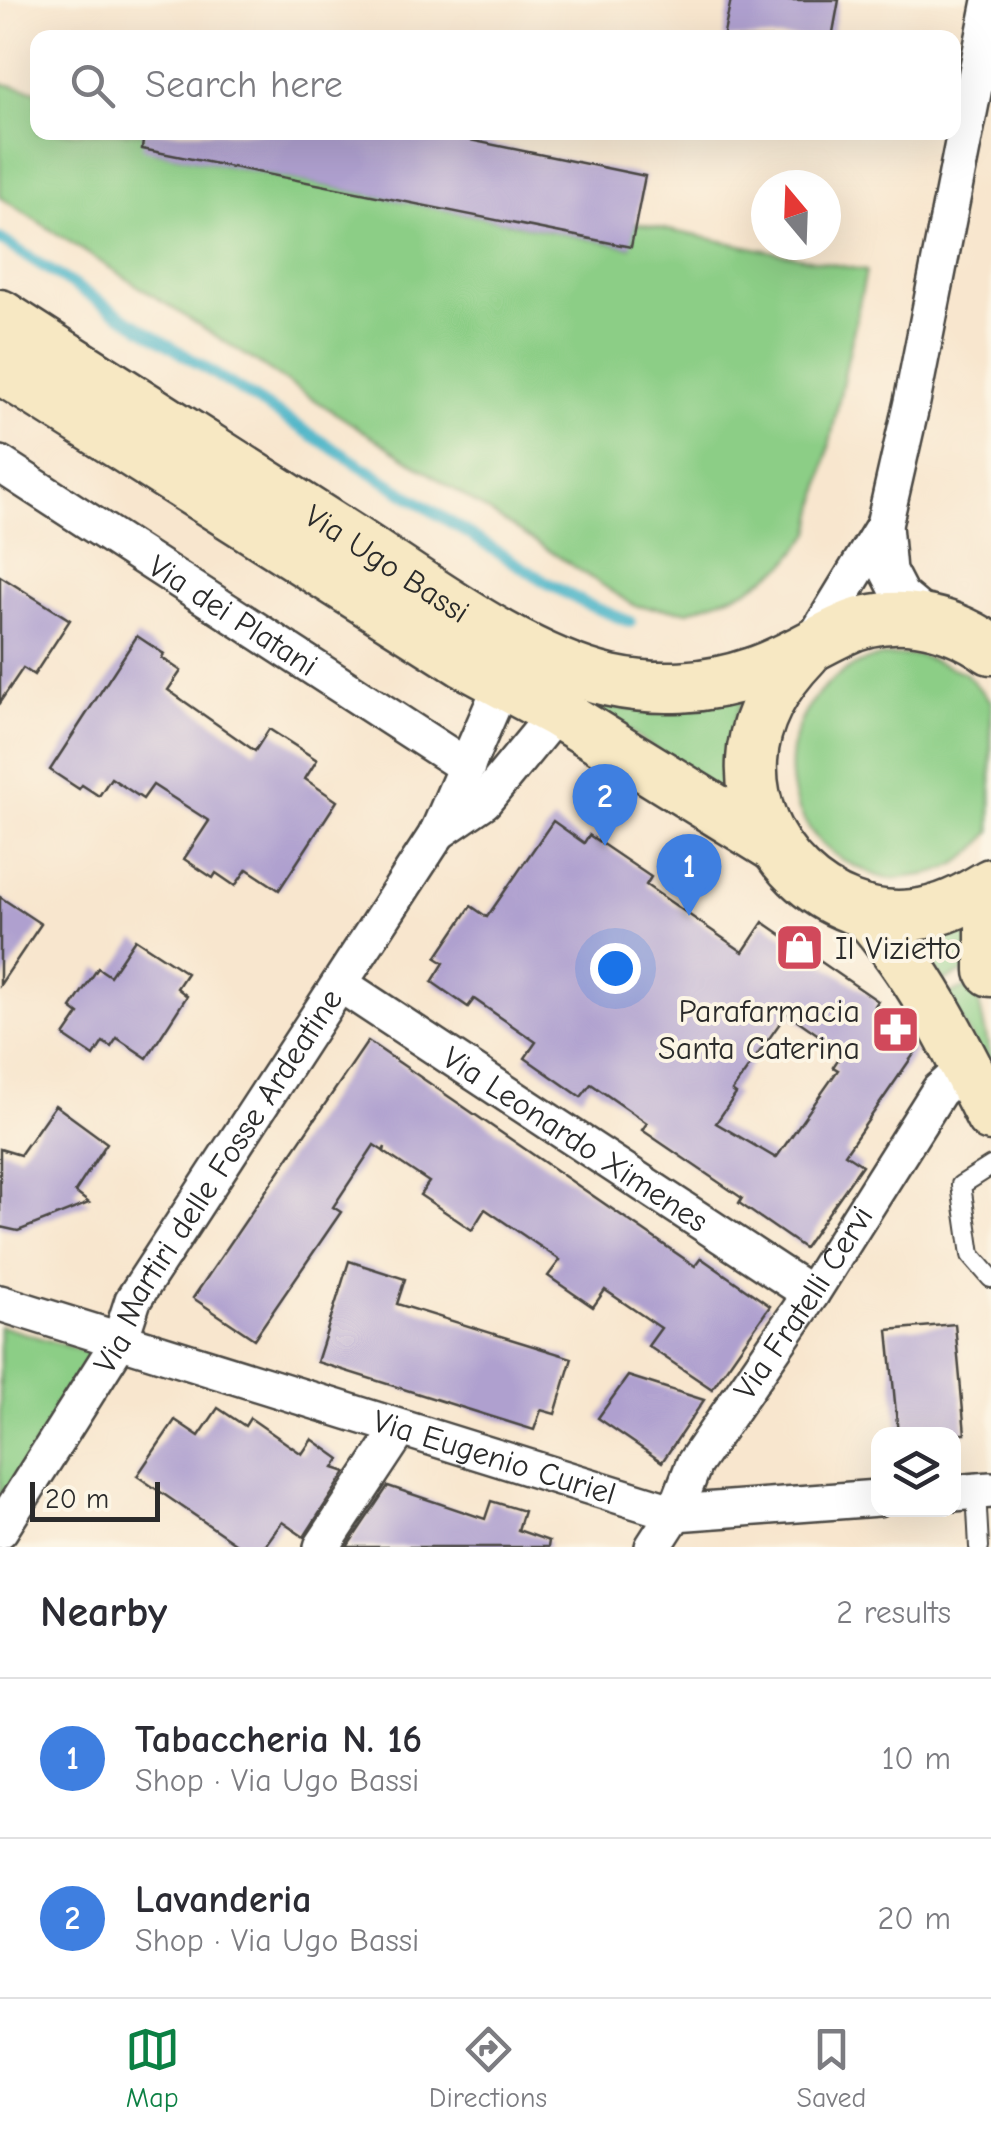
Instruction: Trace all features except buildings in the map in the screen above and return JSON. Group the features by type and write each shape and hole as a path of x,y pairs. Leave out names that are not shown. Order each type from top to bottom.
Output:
{"street":[{"path":"930,620 900,596 888,571 884,525 991,0"},
{"name":"Via Ugo Bassi","path":"0,315 482,623 557,712 774,846"},
{"name":"Via Ugo Bassi","path":"0,368 515,666 572,670 644,687 721,682 808,650 844,629 884,618 930,620 971,635 991,649"},
{"name":"Via dei Platani","path":"0,464 467,767"},
{"path":"808,650 884,525"},
{"name":"Via Ugo Bassi","path":"808,650 781,678 760,717 752,760 756,805 774,846 798,876 830,898 866,912 912,916 957,905 991,884"},
{"name":"Via Martiri delle Fosse Ardeatine","path":"0,1530 120,1340 133,1300 437,834 515,666"},
{"name":"Via Martiri delle Fosse Ardeatine","path":"437,834 484,801 557,712"},
{"name":"Via Ugo Bassi","path":"866,912 900,950 991,1116"},
{"path":"991,923 991,971"},
{"name":"Via Leonardo Ximenes","path":"340,984 810,1294"},
{"name":"Via Fratelli Cervi","path":"653,1547 675,1513 694,1464 810,1294 940,1091 966,1067"},
{"name":"Via Eugenio Curiel","path":"0,1303 675,1513 871,1499"},
{"path":"322,1547 400,1429"}],"lane":[{"path":"991,1166 960,1185 971,1255 991,1278"},
{"path":"973,1491 979,1547"}],"green space":[{"path":"0,83 30,89 30,140 156,140 154,151 630,247 635,223 751,247 751,260 813,260 866,271 811,533 785,565 746,590 688,611 635,606 0,197"},
{"path":"918,655 965,673 991,701 991,831 968,856 948,868 927,875 889,879 831,852 808,827 795,798 791,766 796,735 810,705 833,680 871,659"},
{"path":"746,693 728,750 739,809 591,704 651,709"},
{"path":"967,921 979,965 944,981 906,932"},
{"path":"975,984 991,1059 991,1074 947,995"},
{"path":"0,1326 94,1354 0,1501"}],"waterway":[{"path":"0,239 544,581 630,622"}],"place":[{"name":"Lavanderia","path":"605,846"},
{"name":"Tabaccheria N. 16","path":"689,916"},
{"name":"Il Vizietto","path":"800,948"},
{"name":"Parafarmacia Santa Caterina","path":"895,1029"}]}
